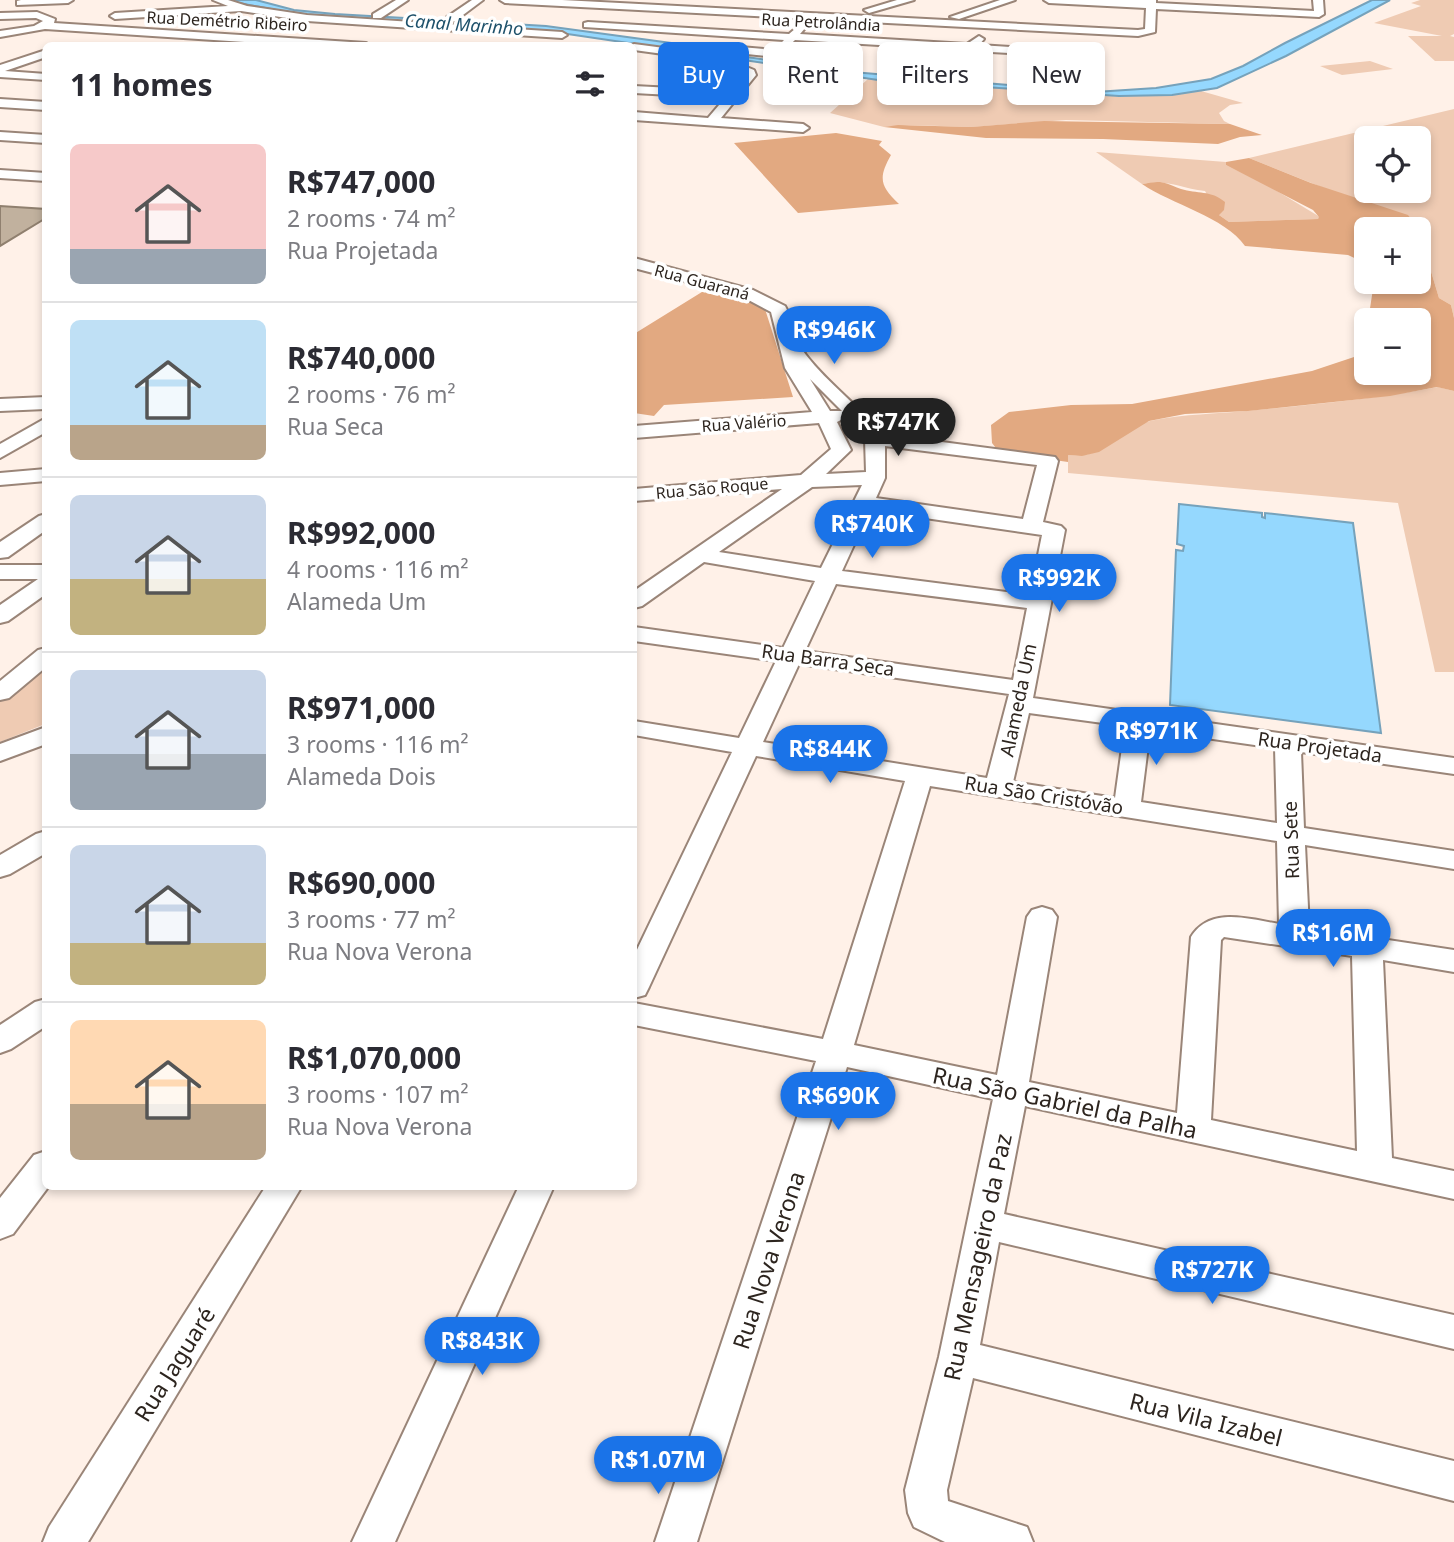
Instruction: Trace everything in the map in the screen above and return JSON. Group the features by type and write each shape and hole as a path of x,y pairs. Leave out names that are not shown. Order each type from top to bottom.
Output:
{"street":[{"path":"13,3 67,0"},
{"path":"0,16 33,15 67,0"},
{"path":"377,16 403,0"},
{"path":"451,19 478,0"},
{"path":"505,0 534,1 571,26"},
{"path":"512,0 548,12"},
{"path":"554,42 571,26 583,4 600,0"},
{"path":"253,5 293,17 365,22 571,26 695,0"},
{"path":"844,17 909,0"},
{"path":"936,22 1010,0"},
{"path":"1049,0 1237,5 1319,14 1318,0"},
{"path":"534,1 571,26"},
{"path":"1056,42 1063,28 1067,1"},
{"path":"278,5 292,2"},
{"path":"583,4 1145,33 1150,32 1150,3"},
{"path":"0,34 22,32 48,23 218,5 278,5 377,16 571,26 777,54 812,15"},
{"path":"153,42 218,5"},
{"path":"33,15 48,23"},
{"path":"330,42 365,22"},
{"path":"936,22 973,42"},
{"name":"Rua Demétrio Ribeiro","path":"48,23 296,42"},
{"name":"Rua Petrolândia","path":"571,26 949,42"},
{"path":"22,32 42,50"},
{"path":"993,46 1007,49"},
{"path":"637,47 658,50"},
{"path":"0,72 42,55"},
{"path":"0,72 42,77"},
{"path":"0,84 19,75"},
{"path":"637,89 658,90"},
{"path":"0,103 42,106"},
{"path":"712,121 726,105"},
{"path":"637,116 803,128"},
{"path":"0,136 42,139"},
{"path":"0,174 42,177"},
{"name":"Rua Guaraná","path":"637,264 757,297 779,309 794,368 825,417 841,450"},
{"name":"Rua Guaraná","path":"787,338 801,360 854,414 876,447"},
{"path":"0,405 42,403"},
{"name":"Rua Valério","path":"637,432 854,414"},
{"path":"0,452 42,426"},
{"path":"637,981 875,478 876,447"},
{"path":"637,599 807,481 841,450 863,451 876,447 1048,461 1031,527 863,503"},
{"path":"0,479 42,475"},
{"name":"Rua São Roque","path":"637,495 875,478"},
{"path":"2,550 42,523"},
{"name":"Alameda Um","path":"998,788 1021,696 1054,530 1031,527"},
{"path":"2,550 42,545"},
{"path":"701,555 828,576 1038,603"},
{"path":"0,572 42,572"},
{"path":"0,617 42,586"},
{"path":"637,621 655,586"},
{"name":"Rua Barra Seca","path":"637,634 792,654 1021,696"},
{"path":"0,693 42,658"},
{"name":"Rua Projetada","path":"1021,696 1138,721 1454,766"},
{"path":"1127,808 1138,721"},
{"name":"Rua São Cristóvão","path":"637,728 1454,860"},
{"path":"0,753 42,737"},
{"name":"Rua Sete","path":"1289,743 1294,937"},
{"name":"Rua Nova Verona","path":"676,1542 835,1053 920,776"},
{"path":"0,868 42,842"},
{"name":"Rua Mensageiro da Paz","path":"998,1540 946,1522 929,1513 926,1490 958,1357 1042,917"},
{"path":"1193,1130 1206,937 1217,928 1454,961"},
{"path":"1367,948 1375,1168"},
{"path":"0,1041 42,1013"},
{"name":"Rua São Gabriel da Palha","path":"637,1015 835,1053 1454,1185"},
{"path":"0,1224 42,1170"},
{"name":"Rua Jaguaré","path":"64,1542 283,1190"},
{"path":"373,1542 535,1190"},
{"path":"984,1224 1454,1332"},
{"name":"Rua Vila Izabel","path":"958,1357 1454,1481"}],"shaded area":[{"path":"1420,0 1454,0 1454,34 1450,36 1454,37 1454,61 1435,61 1408,36 1442,36 1374,23 1421,6 1411,3"},
{"path":"1370,61 1393,69 1342,75 1320,66"},
{"path":"868,79 877,80 877,105 993,105 993,88 1007,89 1007,105 1105,105 1105,95 1172,95 1201,91 1243,103 1230,105 1219,113 1224,121 1230,124 1066,120 971,127 884,127 830,113 839,105 863,105 863,83"},
{"path":"1454,109 1454,318 1451,305 1439,298 1431,271 1431,217 1396,217 1362,203 1431,203 1431,126 1383,126"},
{"path":"1044,121 1230,124 1262,135 1240,137 1218,144 986,138 884,127 971,127"},
{"path":"836,133 882,141 879,145 891,155 884,170 883,181 888,192 899,204 798,213 734,143"},
{"path":"1354,133 1354,200 1249,158"},
{"path":"1096,152 1226,162 1226,165 1267,185 1320,217 1229,222 1219,215 1205,191 1167,183 1142,184"},
{"path":"1249,158 1354,197 1354,203 1372,203 1410,217 1354,217 1354,258 1348,255 1245,246 1225,227 1142,184 1162,182 1187,191 1214,196 1225,202 1224,210 1219,215 1229,222 1318,219 1313,210 1226,165 1226,162"},
{"path":"1431,271 1439,298 1451,305 1454,318 1454,391 1437,387 1390,396 1248,411 1185,414 1149,421 1099,452 1082,456 1068,455 1068,462 999,452 992,443 991,425 1009,412 1071,405 1132,404 1312,371 1354,357 1354,385 1431,385 1431,308 1370,308 1372,294 1431,294"},
{"path":"710,287 724,289 765,309 793,397 664,405 654,416 637,413 637,332"},
{"path":"1438,387 1454,391 1454,672 1435,672 1398,503 1068,473 1068,455 1094,452 1133,428 1155,420 1342,401"},
{"path":"42,669 42,725 0,742 0,701"}],"water":[{"name":"Canal Marinho","path":"223,0 256,0 294,10 335,14 546,26 664,42 658,42 658,47 637,44 637,42 554,32 303,15"},
{"path":"1372,0 1390,0 1286,56 1217,88 1172,95 1105,95 1105,91 1156,88 1211,79 1243,66"},
{"path":"749,57 763,59 763,63 749,61"},
{"path":"863,73 877,74 877,80 863,78"},
{"path":"993,84 1007,85 1007,89 993,88"},
{"path":"1179,504 1262,513 1265,518 1265,513 1353,523 1381,733 1170,705 1176,550 1183,551 1184,546 1177,544"}],"building":[{"path":"0,206 42,209 42,220 0,246"}]}
